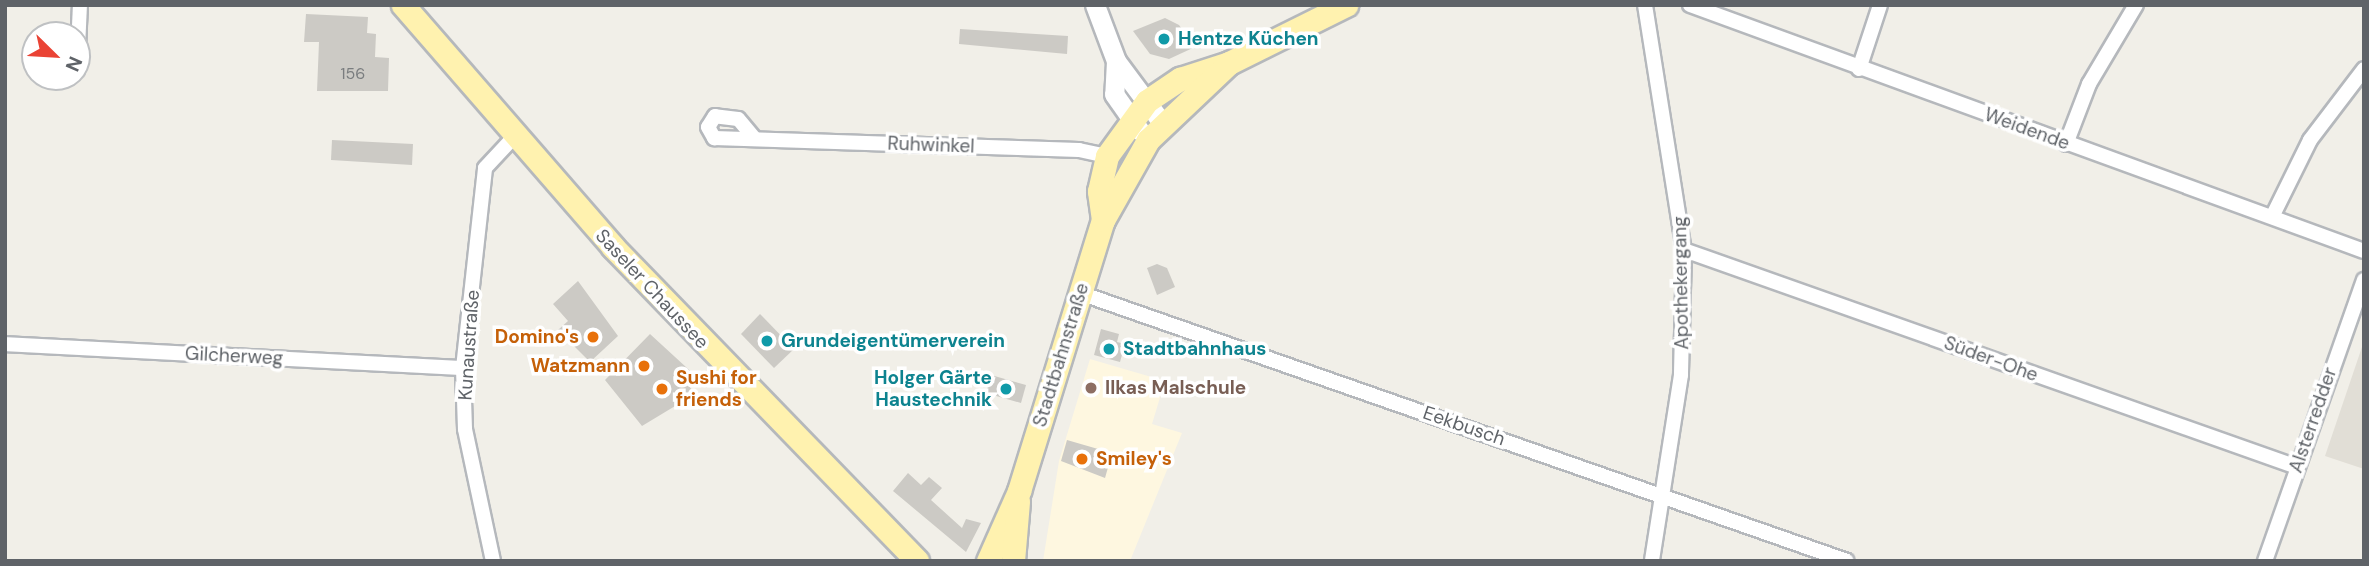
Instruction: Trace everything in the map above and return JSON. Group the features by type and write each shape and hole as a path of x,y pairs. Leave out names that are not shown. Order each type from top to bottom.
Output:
{"main road":[{"name":"Saseler Chaussee","path":"404,5 513,137 789,436 918,560"},
{"path":"1229,63 1346,5"},
{"name":"Stadtbahnstraße","path":"1102,220 1099,191 1107,156 1129,120 1147,101 1180,79 1229,63"},
{"name":"Stadtbahnstraße","path":"988,561 1019,491 1102,220 1156,132 1229,63"},
{"name":"Stadtbahnstraße","path":"1013,561 1019,491"}],"street":[{"path":"1095,5 1116,61 1147,101 1156,132"},
{"name":"Apothekergang","path":"1646,5 1684,250 1681,375 1667,496 1652,561"},
{"name":"Weidende","path":"1690,5 2066,144 2274,213 2364,251"},
{"path":"1859,69 1880,5"},
{"path":"2066,144 2095,72 2136,5"},
{"path":"1116,61 1114,94 1129,120 1156,132"},
{"path":"2274,213 2310,140 2364,69"},
{"name":"Kunaustraße","path":"493,561 465,429 463,369 485,168 513,137"},
{"name":"Ruhwinkel","path":"755,139 1079,150 1107,156"},
{"name":"Süder-Ohe","path":"1684,250 2297,467"},
{"name":"Alsterredder","path":"2264,561 2364,280"},
{"name":"Eekbusch","path":"1080,293 1847,561"},
{"name":"Gilcherweg","path":"5,344 463,369"}],"shaded area":[{"path":"2364,341 2364,469 2325,456"},
{"path":"1090,359 1165,381 1152,424 1182,433 1130,561 1043,561 1059,461"}],"building":[{"path":"306,14 368,17 367,33 376,34 375,57 389,58 388,91 317,91 319,42 304,42"},
{"name":"Hentze Küchen","path":"1165,18 1179,25 1195,47 1169,59 1150,54 1133,31"},
{"path":"960,29 1068,36 1067,54 959,44"},
{"path":"332,140 413,144 412,165 331,160"},
{"path":"1157,264 1167,268 1175,287 1157,295 1147,268"},
{"path":"578,281 618,336 590,362 558,330 568,321 553,304"},
{"name":"Grundeigentümerverein","path":"760,314 794,349 774,368 741,334"},
{"name":"Stadtbahnhaus","path":"1101,329 1119,334 1117,342 1125,344 1120,362 1094,355"},
{"path":"650,334 699,379 689,386 695,394 642,426 605,380"},
{"name":"Holger Gärte Haustechnik","path":"991,375 1026,385 1021,403 986,393"},
{"name":"Smiley's","path":"1067,440 1098,449 1109,464 1105,478 1061,461"},
{"path":"908,473 921,485 929,477 942,488 931,500 962,528 966,519 981,523 966,552 893,491"}],"place":[{"name":"Hentze Küchen","path":"1164,39"},
{"name":"Domino's","path":"593,337"},
{"name":"Grundeigentümerverein","path":"767,341"},
{"name":"Stadtbahnhaus","path":"1109,349"},
{"name":"Watzmann","path":"644,366"},
{"name":"Ilkas Malschule","path":"1091,388"},
{"name":"Sushi for friends","path":"662,389"},
{"name":"Holger Gärte Haustechnik","path":"1006,389"},
{"name":"Smiley's","path":"1082,459"}]}
